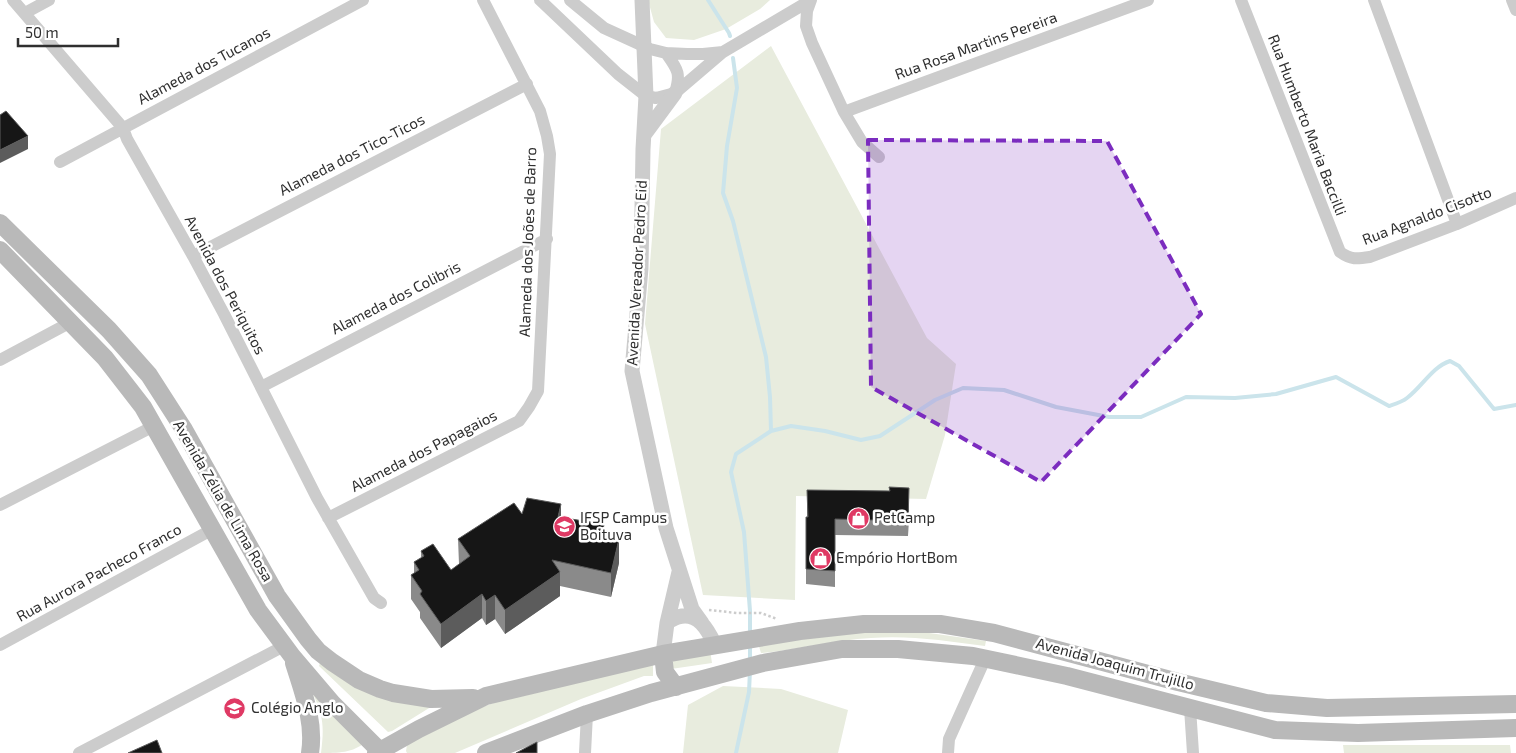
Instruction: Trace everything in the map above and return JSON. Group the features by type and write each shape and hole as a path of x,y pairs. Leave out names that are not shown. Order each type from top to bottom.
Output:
{"main road":[{"name":"Avenida Zélia de Lima Rosa","path":"0,223 109,330 149,375 182,428 277,596 318,651 359,680 393,693 441,700 486,696"},
{"name":"Avenida Zélia de Lima Rosa","path":"0,250 105,358 143,408 258,610 288,651 332,703 380,752"},
{"name":"Avenida Joaquim Trujillo","path":"486,696 663,654 760,637 831,626 940,624 994,632 1178,682 1266,703 1327,708 1516,704"},
{"path":"721,644 720,659 723,673"},
{"name":"Avenida Joaquim Trujillo","path":"486,753 588,714 651,693 763,663 848,649 898,649 973,656 1067,676 1275,730 1358,733 1516,728"},
{"name":"Avenida Zélia de Lima Rosa","path":"288,651 309,715 312,735 310,753"},
{"path":"663,654 665,672 676,687"},
{"path":"380,752 419,729 486,696"}],"street":[{"name":"Avenida dos Periquitos","path":"13,0 122,128 193,256 328,518 374,598 381,603"},
{"path":"25,13 49,0"},
{"name":"Alameda dos Tucanos","path":"60,162 362,0"},
{"name":"Alameda dos Joões de Barro","path":"483,0 540,111 550,154 538,391 529,407"},
{"path":"540,0 618,74 646,96 656,98 675,94"},
{"name":"Avenida Vereador Pedro Eid","path":"642,0 646,96 640,268 632,371 666,528 679,570 692,609 710,635 721,644"},
{"path":"644,135 675,94 723,52 811,0"},
{"path":"811,0 807,12 806,26 812,43 844,112 862,142 879,157"},
{"name":"Rua Rosa Martins Pereira","path":"844,112 1148,0"},
{"name":"Rua Humberto Maria Baccilli","path":"1241,0 1340,252 1348,258"},
{"path":"1374,0 1457,224"},
{"path":"1512,0 1516,10"},
{"path":"559,18 571,1 604,28 644,47 666,53 703,54 723,52"},
{"path":"666,53 678,74 679,80 675,94"},
{"name":"Alameda dos Tico-Ticos","path":"193,256 527,84"},
{"name":"Rua Agnaldo Cisotto","path":"1348,258 1358,259 1370,256 1457,224 1516,198"},
{"name":"Alameda dos Colibris","path":"260,386 546,239"},
{"path":"0,360 71,322"},
{"name":"Alameda dos Papagaios","path":"328,518 519,420 529,407"},
{"path":"0,505 154,426"},
{"name":"Rua Aurora Pacheco Franco","path":"0,645 213,529"},
{"name":"Avenida Vereador Pedro Eid","path":"663,654 679,570"},
{"path":"668,623 670,620 689,616 702,623"},
{"path":"79,753 288,651"},
{"path":"948,753 949,739 984,659"},
{"path":"1190,708 1193,753"},
{"path":"585,753 588,714"}],"path":[{"path":"742,613 759,612"}],"highlighted area":[{"path":"868,140 1107,141 1201,314 1041,482 871,387"}],"shaded area":[{"path":"648,0 770,0 760,9 726,29 694,40 666,38 654,22"},
{"path":"771,46 927,338 956,364 945,435 926,499 796,496 795,600 703,595 645,324 661,129"},
{"path":"862,631 915,631 986,641 985,646 942,640 885,637 761,653 758,643"},
{"path":"710,650 712,663 671,669 673,658"},
{"path":"320,663 434,705 388,732 319,666"},
{"path":"653,663 653,676 644,676 581,699 455,753 407,753 406,751 407,745 454,717 539,687"},
{"path":"723,686 781,689 848,710 838,753 683,753 688,705"},
{"path":"313,694 365,742 361,746 339,752 321,753 322,723"},
{"path":"1343,745 1510,745 1511,753 1344,753"}],"building":[{"path":"6,111 28,136 0,150 0,115"},
{"path":"889,487 909,488 908,521 835,519 835,571 806,569 807,490 890,491"},
{"path":"527,498 561,504 558,517 604,524 602,537 619,539 611,573 552,560 560,572 505,610 495,595 486,601 482,594 441,624 420,594 422,591 411,575 419,570 414,562 424,556 421,551 433,544 451,570 470,556 458,539 514,503 522,514"},
{"path":"157,740 162,753 128,753"},
{"path":"537,742 537,753 516,753"}],"waterway":[{"path":"708,0 730,36"},
{"path":"733,58 737,88 727,146 723,193 733,221 766,357 771,431"},
{"path":"750,633 744,532 731,472 736,454 771,431 791,426 825,431 861,440 880,436 935,400 963,388 1004,390 1056,407 1109,417 1141,417 1186,397 1235,398 1276,394 1336,377 1389,406 1407,398 1432,372 1450,361 1459,366 1494,409 1516,405"},
{"path":"750,645 750,661"},
{"path":"736,753 749,692 750,670"}],"place":[{"name":"PetCamp","path":"858,518"},
{"name":"IFSP Campus Boituva","path":"564,527"},
{"name":"Empório HortBom","path":"820,558"},
{"name":"Colégio Anglo","path":"235,708"}]}
